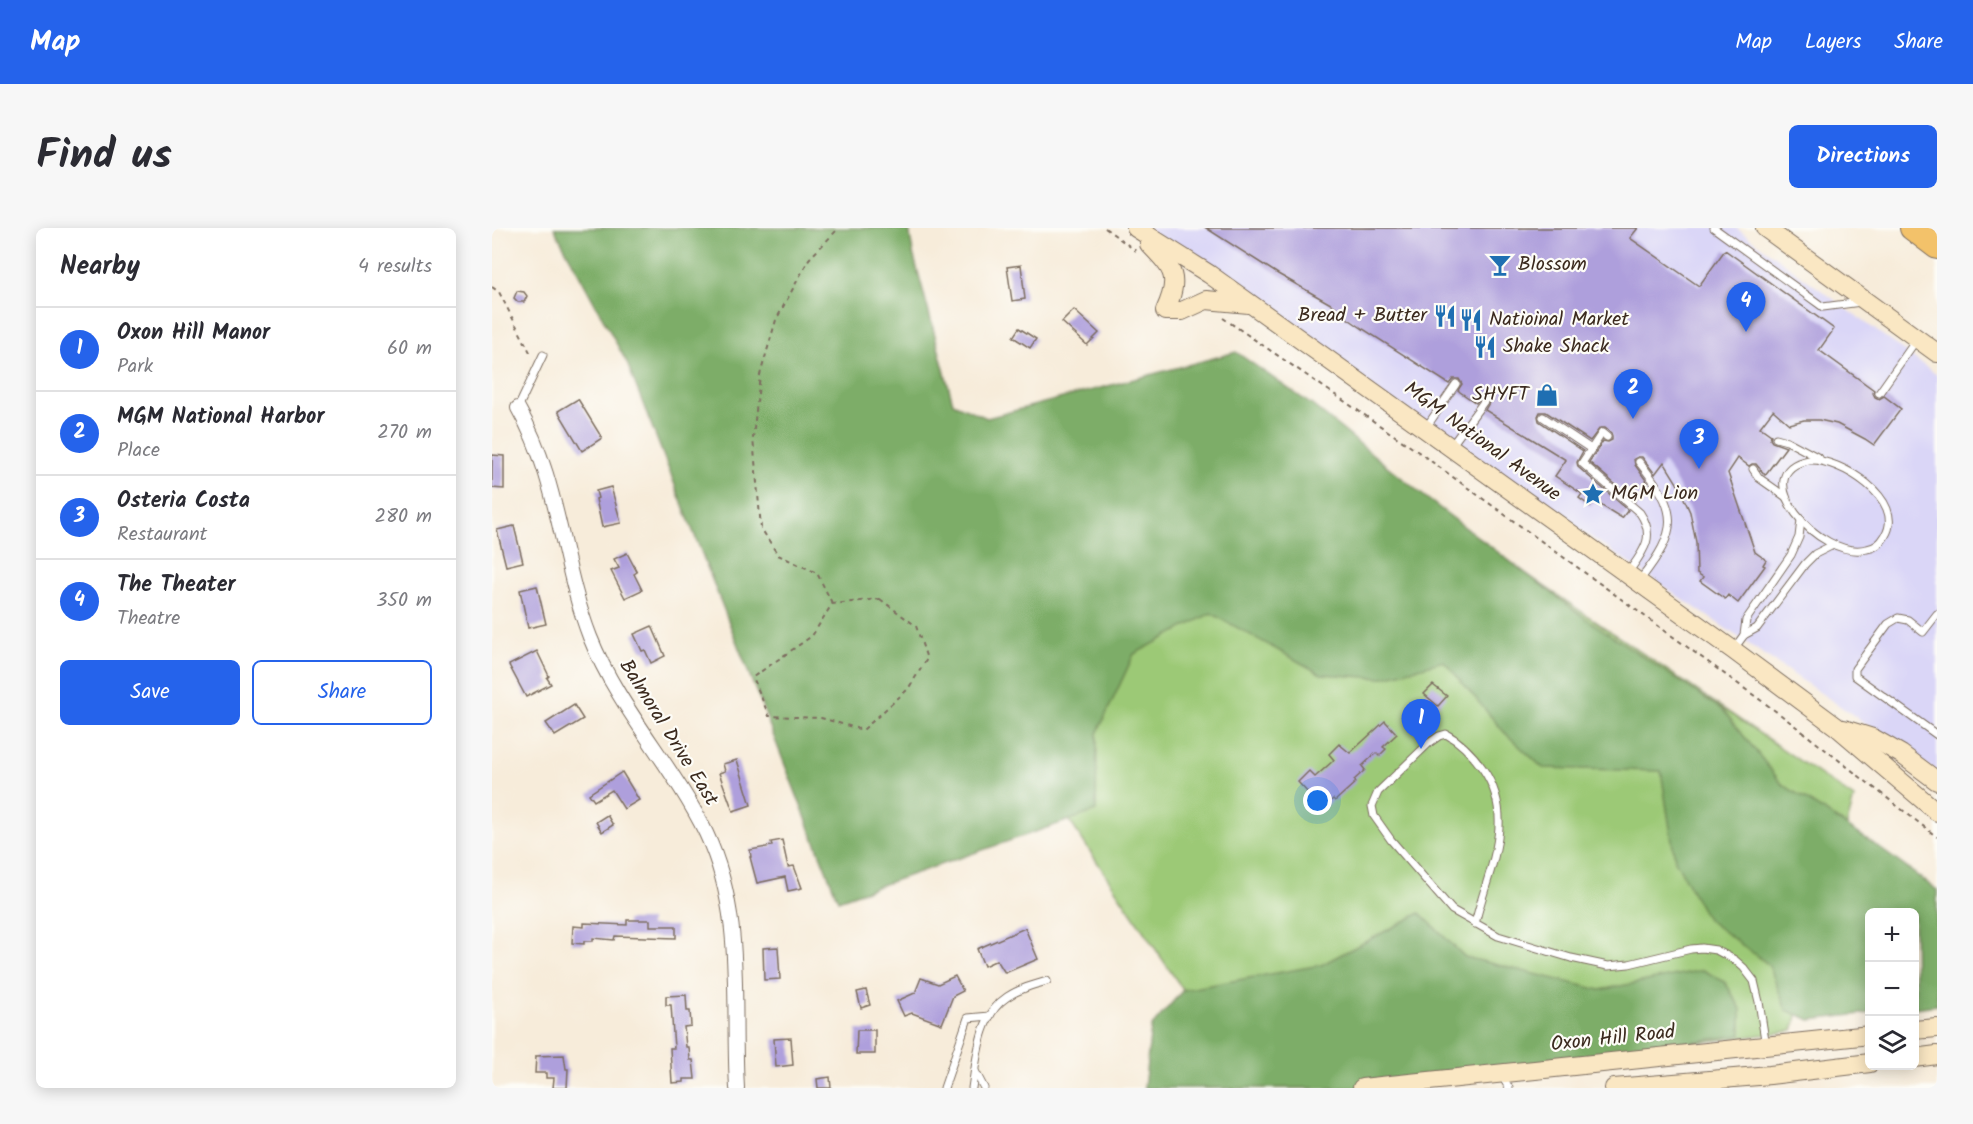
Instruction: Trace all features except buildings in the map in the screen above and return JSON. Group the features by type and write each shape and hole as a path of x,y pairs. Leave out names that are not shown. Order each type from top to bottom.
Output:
{"highway":[{"path":"1912,228 1937,247"}],"main road":[{"name":"MGM National Avenue","path":"1135,228 1209,274 1733,651 1836,727 1937,812"},
{"path":"1135,228 1168,264 1172,272 1171,299 1165,310 1182,311 1206,300 1251,305"},
{"path":"1765,228 1937,353"},
{"path":"1836,727 1874,738 1914,763 1937,781"},
{"path":"1919,1030 1937,1028"},
{"name":"Oxon Hill Road","path":"1362,1088 1466,1076 1503,1083 1766,1046 1865,1035"},
{"path":"1919,1057 1937,1055"},
{"path":"1614,1088 1865,1063"}],"street":[{"name":"Balmoral Drive East","path":"518,408 529,427 546,470 576,591 596,651 604,669 692,806 712,847 726,889 735,948 737,1088"}],"lane":[{"path":"1713,228 1823,307 1866,302"},
{"path":"1879,393 1917,339"},
{"path":"518,408 543,355"},
{"path":"1425,429 1456,384"},
{"path":"1451,448 1485,400"},
{"path":"1543,417 1591,449"},
{"path":"1607,437 1602,433 1582,463 1640,513 1646,521 1647,544 1632,578"},
{"path":"1776,438 1845,468 1863,480 1877,494 1888,519 1887,533 1873,548 1857,551 1833,545 1808,528 1790,507 1784,482 1789,470 1804,461 1824,460"},
{"path":"1632,578 1661,551 1670,529 1669,517 1661,492 1639,462"},
{"path":"1753,469 1759,478 1786,497"},
{"path":"1733,651 1744,635 1746,620 1791,555 1799,537 1801,520"},
{"path":"1744,635 1757,628 1805,564 1815,554 1833,545"},
{"path":"1937,614 1923,632 1908,620 1898,618 1888,624 1855,669 1855,676 1937,735"},
{"path":"1475,924 1480,900 1497,851 1500,819 1495,794 1486,774 1457,740 1446,734 1429,743 1378,792 1372,806 1374,816 1391,840 1452,910 1475,924 1498,936 1571,958 1608,966 1629,964 1702,948 1716,950 1735,960 1754,981 1766,1046"},
{"path":"972,1088 981,1035 990,1016 1004,998 1047,981"},
{"path":"944,1088 968,1018 990,1016"},
{"path":"975,1071 984,1088"}],"path":[{"path":"832,604 817,573 778,555 761,528 753,438 760,375 776,320 809,259 839,228"},
{"path":"492,287 499,292 538,366"},
{"path":"1222,316 1417,451 1762,701 1834,754 1903,812 1937,837"},
{"path":"880,600 916,626 927,659 908,689 863,730 821,718 769,716 753,677 812,636 832,604 880,600"}],"shaded area":[{"path":"1136,228 1736,228 1937,375 1937,772"}],"green space":[{"path":"554,228 909,228 913,253 953,403 987,418 1236,352 1312,405 1429,500 1585,618 1724,711 1782,784 1870,841 1937,890 1937,1005 1919,1007 1919,908 1865,908 1865,1013 1811,1020 1786,1010 1769,965 1707,919 1675,860 1661,771 1543,768 1504,732 1444,661 1381,678 1321,674 1211,613 1134,654 1097,734 1096,811 838,900 627,363"},
{"path":"1326,437 1854,798 1793,1031 1337,1088 1204,1088 1183,990 1069,820 1131,575"},
{"path":"1420,913 1465,957 1600,990 1703,970 1725,982 1741,1009 1741,1035 1363,1088 1144,1088 1151,1027 1183,990 1321,965"}],"place":[{"name":"Blossom","path":"1500,265"},
{"name":"Bread + Butter","path":"1445,316"},
{"name":"Natioinal Market","path":"1471,320"},
{"name":"The Theater","path":"1746,332"},
{"name":"Shake Shack","path":"1485,347"},
{"name":"SHYFT","path":"1547,395"},
{"name":"MGM National Harbor","path":"1633,419"},
{"name":"Osteria Costa","path":"1699,469"},
{"name":"MGM Lion","path":"1593,494"},
{"name":"Oxon Hill Manor","path":"1421,749"}]}
